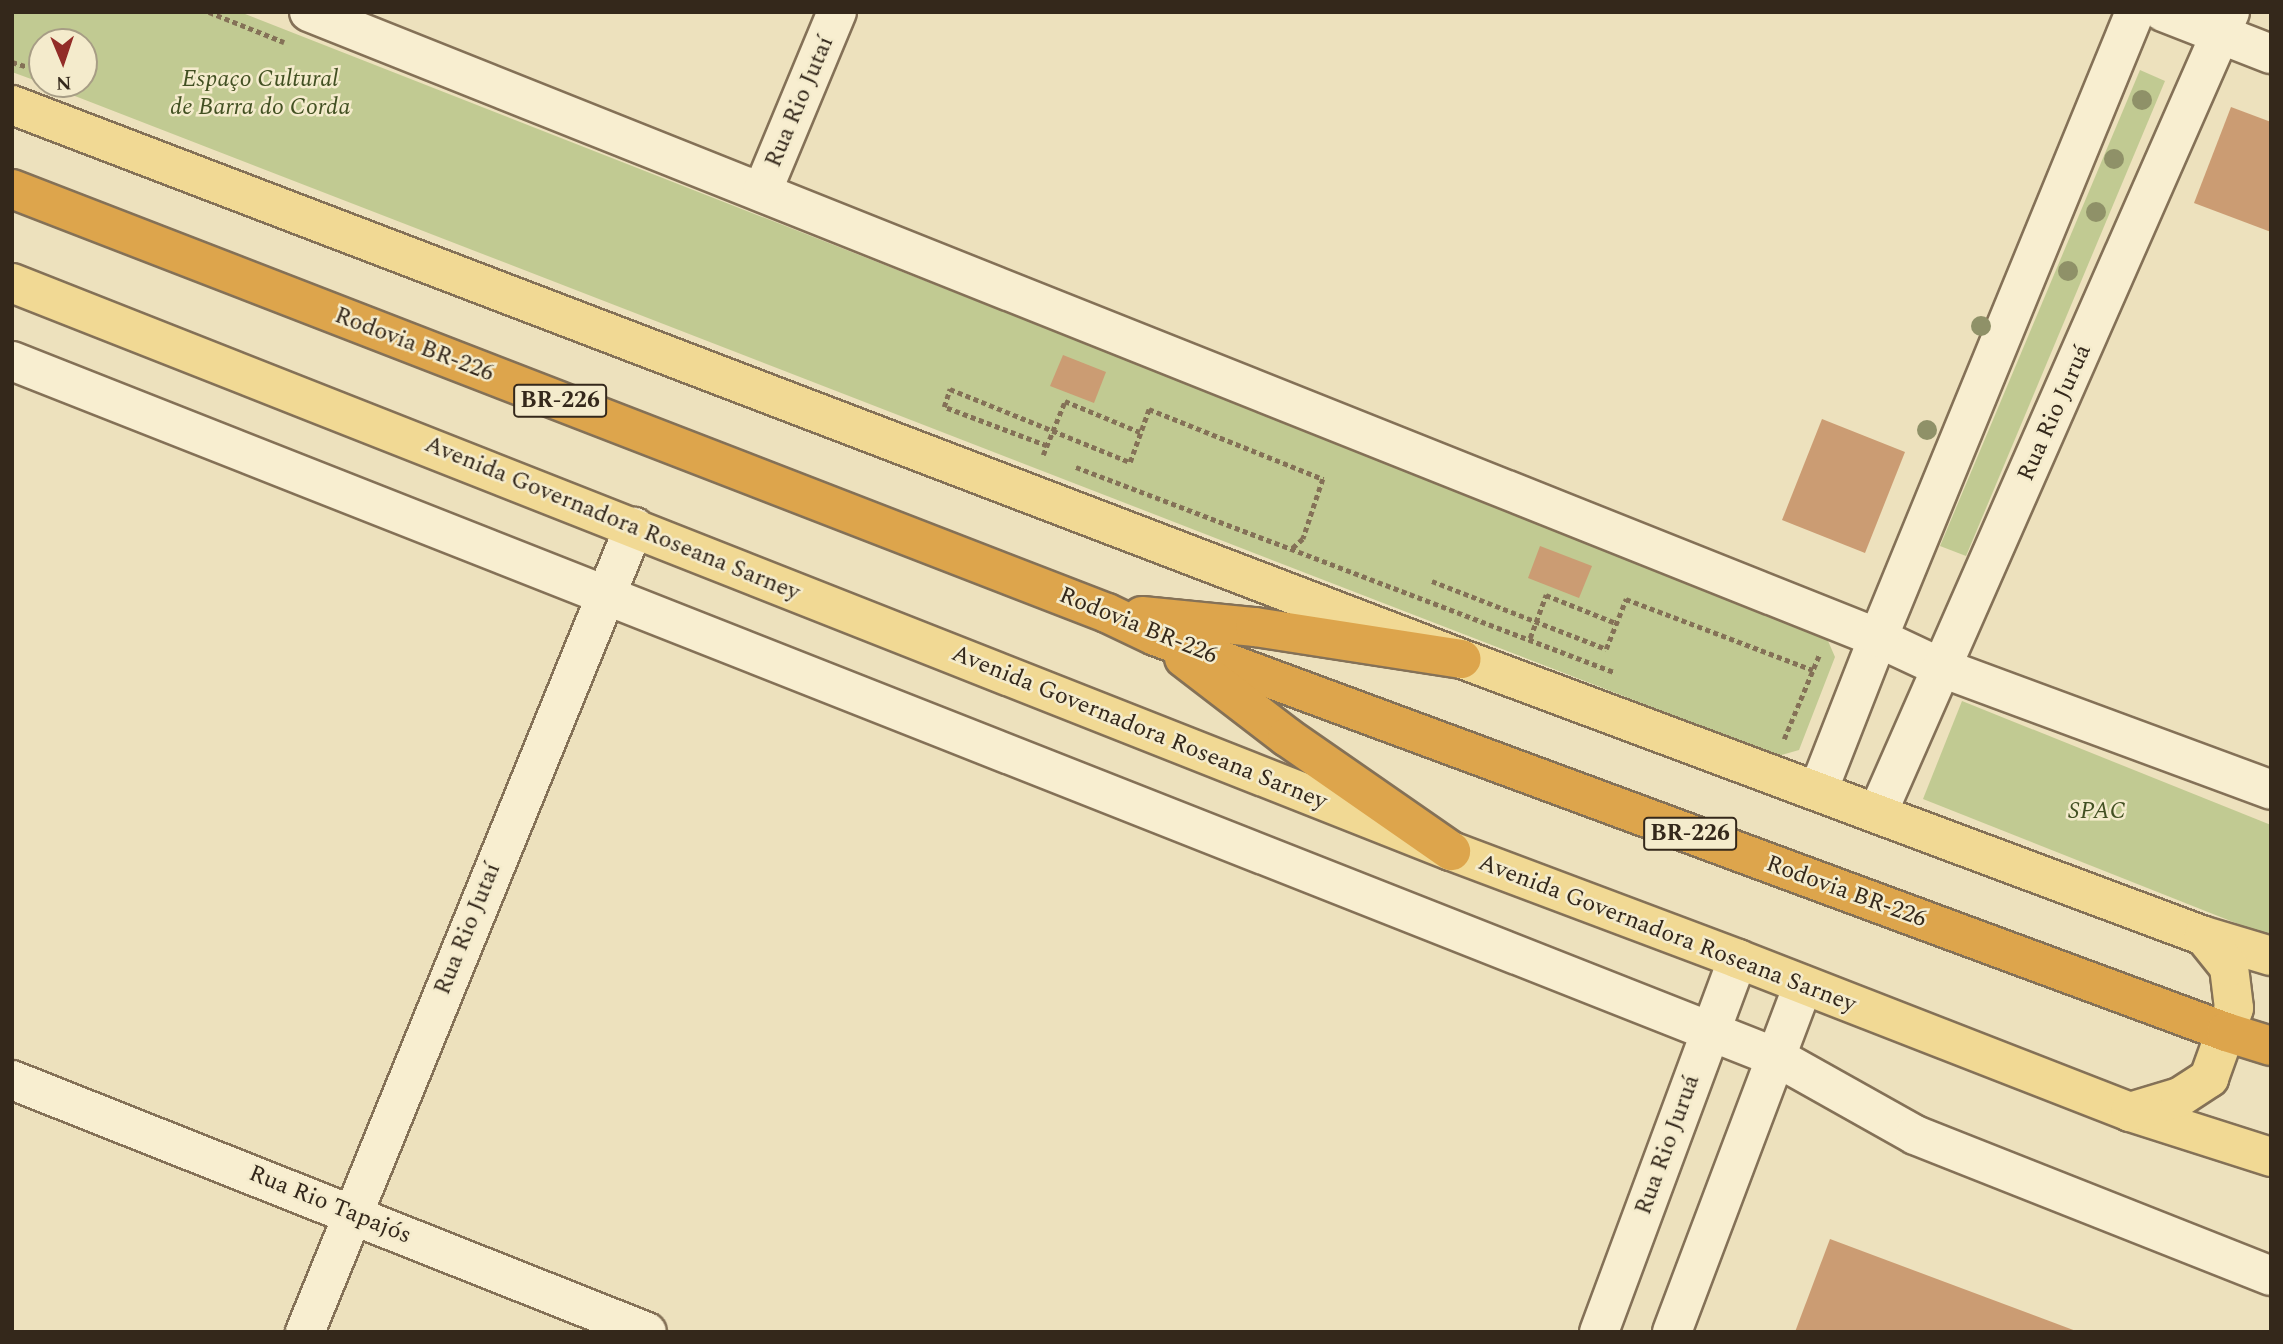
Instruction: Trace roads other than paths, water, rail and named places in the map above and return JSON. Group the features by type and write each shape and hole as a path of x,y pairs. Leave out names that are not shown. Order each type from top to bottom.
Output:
{"highway":[{"name":"Rodovia BR-226","path":"12,189 1107,613 1155,636 2226,1032 2271,1046"},
{"path":"1107,613 1255,627 1462,659"},
{"path":"1155,636 1287,737 1451,851"}],"main road":[{"path":"12,105 1462,659 1878,812 2204,936 2271,956"},
{"name":"Avenida Governadora Roseana Sarney","path":"12,283 1451,851 1738,958 2130,1112 2271,1157"},
{"path":"2130,1112 2180,1097 2209,1078 2234,1008 2229,967 2204,936"}],"street":[{"path":"309,12 1878,638 1942,668 2271,790"},
{"name":"Rua Rio Jutaí","path":"762,192 837,12"},
{"path":"1818,791 2135,12"},
{"path":"2163,12 2226,23 2271,54"},
{"name":"Rua Rio Juruá","path":"1878,812 2226,23"},
{"path":"12,361 606,593 1778,1058 1915,1135 2271,1276"},
{"name":"Rua Rio Jutaí","path":"305,1332 634,527"},
{"name":"Rua Rio Juruá","path":"1599,1332 1738,958"},
{"path":"1672,1332 1778,1058 1803,985"},
{"name":"Rua Rio Tapajós","path":"12,1080 648,1332"}],"park label":[{"name":"Espaço Cultural de Barra do Corda","path":"260,94"},
{"name":"SPAC","path":"2097,812"}]}
